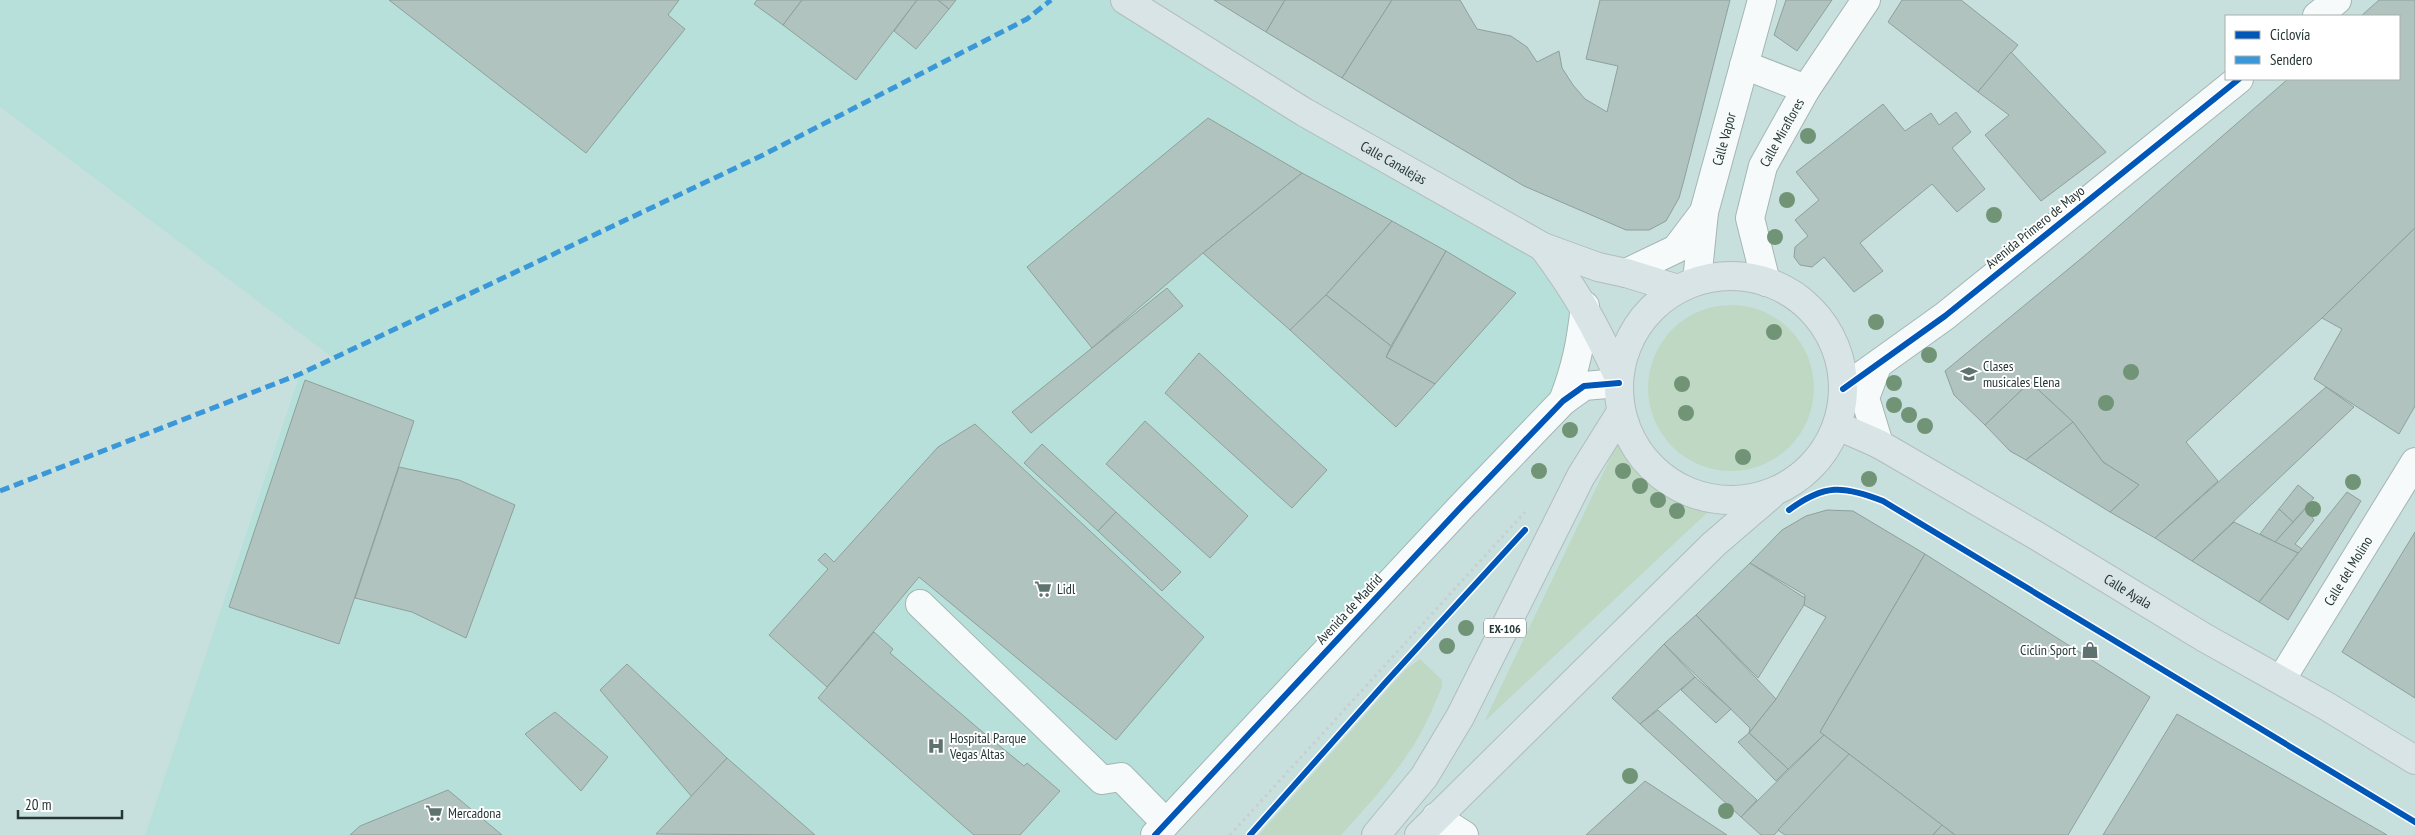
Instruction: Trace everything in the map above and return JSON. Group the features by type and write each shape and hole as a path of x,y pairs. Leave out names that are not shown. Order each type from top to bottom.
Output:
{"main road":[{"name":"Calle Canalejas","path":"1125,0 1304,112 1543,247 1598,267 1688,285"},
{"path":"1543,247 1585,306 1596,326 1619,381"},
{"path":"1427,826 1714,544 1776,491 1796,480 1816,462 1838,426 1843,389 1834,343 1818,317 1794,295 1766,282 1744,277 1720,276 1688,285 1654,305 1636,328 1624,355 1619,381 1621,412 1633,443 1653,469 1680,488 1711,498 1736,499 1744,499 1776,491"},
{"name":"EX-106","path":"1376,835 1424,777 1460,717 1581,476 1621,412"},
{"name":"Calle Ayala","path":"1838,426 1879,444 2037,536 2205,638 2281,680 2415,760"}],"street":[{"name":"Calle Vapor","path":"1688,285 1704,212 1762,0"},
{"name":"Calle Miraflores","path":"1766,282 1750,218 1763,166 1806,89 1866,0"},
{"path":"2317,15 2337,0"},
{"path":"1744,65 1806,89"},
{"name":"Avenida Primero de Mayo","path":"1843,389 1945,316 2238,80"},
{"path":"1626,273 1676,249 1704,212"},
{"path":"1562,401 1574,372 1581,346 1585,306"},
{"path":"1877,366 1865,398 1879,444"},
{"path":"1562,401 1584,386 1619,381"},
{"name":"Avenida de Madrid","path":"1169,826 1562,401"},
{"name":"Calle del Molino","path":"2281,680 2415,462"},
{"path":"920,604 1102,780 1121,777 1169,826"},
{"path":"1427,826 1464,835"}],"path":[{"path":"1230,835 1526,511"}],"shaded area":[{"path":"0,0 1125,0 1490,217 1572,285 1574,372 1155,835 145,835 300,374 333,358 0,107"},
{"path":"1739,305 1763,311 1790,329 1808,356 1813,372 1813,404 1808,420 1790,447 1777,457 1755,468 1723,471 1699,465 1678,452 1667,441 1651,412 1648,380 1654,356 1667,335 1678,324 1707,308"},
{"path":"1620,438 1628,463 1653,487 1678,503 1709,511 1484,722"},
{"path":"1420,659 1442,680 1442,687 1427,722 1407,755 1375,797 1352,823 1341,835 1259,835 1404,671"}],"building":[{"path":"389,0 679,0 668,15 685,29 586,153"},
{"path":"757,0 802,0 783,25 754,4"},
{"path":"802,0 917,0 856,80 783,25"},
{"path":"917,0 938,0 949,9 916,49 894,31"},
{"path":"938,0 956,0 949,9"},
{"path":"1214,0 1285,0 1266,32"},
{"path":"1285,0 1392,0 1342,78 1266,32"},
{"path":"1392,0 1460,0 1477,29 1511,36 1527,47 1537,62 1559,51 1562,68 1573,85 1585,99 1607,112 1618,66 1586,59 1600,0 1730,0 1679,198 1666,221 1649,230 1626,230 1524,186 1342,78"},
{"path":"1786,0 1832,0 1797,51 1774,35"},
{"path":"1902,0 1961,0 2018,45 1978,92 1888,22"},
{"path":"2379,0 2415,0 2415,228 2322,318 2186,442 2218,481 2155,538 2110,512 2139,485 2103,462 2073,422 2030,382 1985,425 1954,395 1945,371 2089,252 2287,80 2400,80 2400,15 2362,15"},
{"path":"2011,52 2106,152 2041,201 1985,135 2009,115 1978,92"},
{"path":"1883,104 1905,131 1931,113 1939,125 1956,112 1971,132 1952,148 1985,189 1957,212 1932,184 1860,243 1883,271 1854,292 1824,257 1812,267 1800,265 1794,257 1795,247 1808,236 1795,220 1819,200 1796,172"},
{"path":"1208,118 1302,173 1203,253 1092,348 1027,267"},
{"path":"1302,173 1392,221 1326,295 1290,330 1203,253"},
{"path":"1392,221 1446,251 1391,346 1326,295"},
{"path":"2415,228 2415,406 2399,434 2314,379 2342,329 2322,318"},
{"path":"1446,251 1516,293 1435,384 1386,357"},
{"path":"1167,288 1183,306 1031,433 1012,412"},
{"path":"1326,295 1391,346 1386,357 1435,384 1396,427 1290,330"},
{"path":"1199,353 1327,470 1292,508 1165,393"},
{"path":"305,380 414,421 339,644 229,607"},
{"path":"2030,382 2073,422 2026,460 2010,451 1985,425"},
{"path":"2326,387 2354,407 2192,561 2155,538"},
{"path":"1145,421 1248,516 1210,558 1106,464"},
{"path":"2073,422 2103,462 2139,485 2110,512 2026,460"},
{"name":"Lidl","path":"975,424 1204,637 1116,740 919,577 827,687 769,635 828,569 818,560 825,553 834,562 938,447"},
{"path":"1042,444 1116,512 1098,531 1024,463"},
{"path":"399,467 459,480 515,505 466,638 412,612 355,598"},
{"path":"2298,485 2314,498 2293,522 2279,509"},
{"path":"2347,492 2361,501 2288,620 2259,602"},
{"path":"2306,508 2314,520 2295,544 2302,549 2298,553 2275,542"},
{"path":"2279,509 2293,522 2275,542 2260,534"},
{"path":"1827,510 1853,511 1925,554 1820,732 1824,735 1788,769 1749,733 1776,699 1826,617 1804,605 1805,595 1750,563 1782,530 1806,516"},
{"path":"1116,512 1181,572 1162,591 1098,531"},
{"path":"2234,522 2298,553 2259,602 2192,561"},
{"path":"2415,532 2415,698 2342,652"},
{"path":"1925,554 2150,697 2068,835 1955,835 1820,732"},
{"path":"1750,563 1805,598 1804,605 1758,678 1696,615"},
{"path":"1696,615 1776,699 1749,733 1750,728 1664,644"},
{"name":"Hospital Parque Vegas Altas","path":"874,632 893,649 890,653 1024,766 1027,763 1060,791 1020,835 974,835 818,698"},
{"path":"1664,644 1695,677 1640,724 1612,698"},
{"path":"627,664 727,758 692,797 600,690"},
{"path":"1695,677 1731,709 1716,723 1681,690"},
{"path":"1658,710 1757,800 1741,817 1640,724"},
{"path":"555,712 608,757 581,791 525,734"},
{"path":"2177,714 2387,835 2103,835"},
{"path":"1749,733 1788,769 1776,781 1738,742"},
{"path":"1824,735 1849,754 1774,835 1761,835 1741,817"},
{"path":"1849,754 1942,825 1933,835 1785,835 1778,830"},
{"path":"727,758 815,835 656,834"},
{"path":"1645,781 1727,835 1586,835"},
{"name":"Mercadona","path":"448,790 502,835 350,835 360,826"},
{"path":"1942,825 1955,835 1933,835"}],"marked path":[{"path":"0,491 300,374 763,155 1027,19 1051,0"}],"cycle path":[{"path":"1843,389 1945,316 2238,80"},
{"path":"1155,835 1461,507 1563,401 1584,386 1619,383"},
{"path":"1789,510 1813,495 1834,490 1856,492 1883,501 2415,822"},
{"path":"1250,835 1525,530"}],"place":[{"name":"Clases musicales Elena","path":"1969,374"},
{"name":"Lidl","path":"1043,589"},
{"name":"Ciclin Sport","path":"2090,650"},
{"name":"Hospital Parque Vegas Altas","path":"936,746"},
{"name":"Mercadona","path":"434,813"}]}
